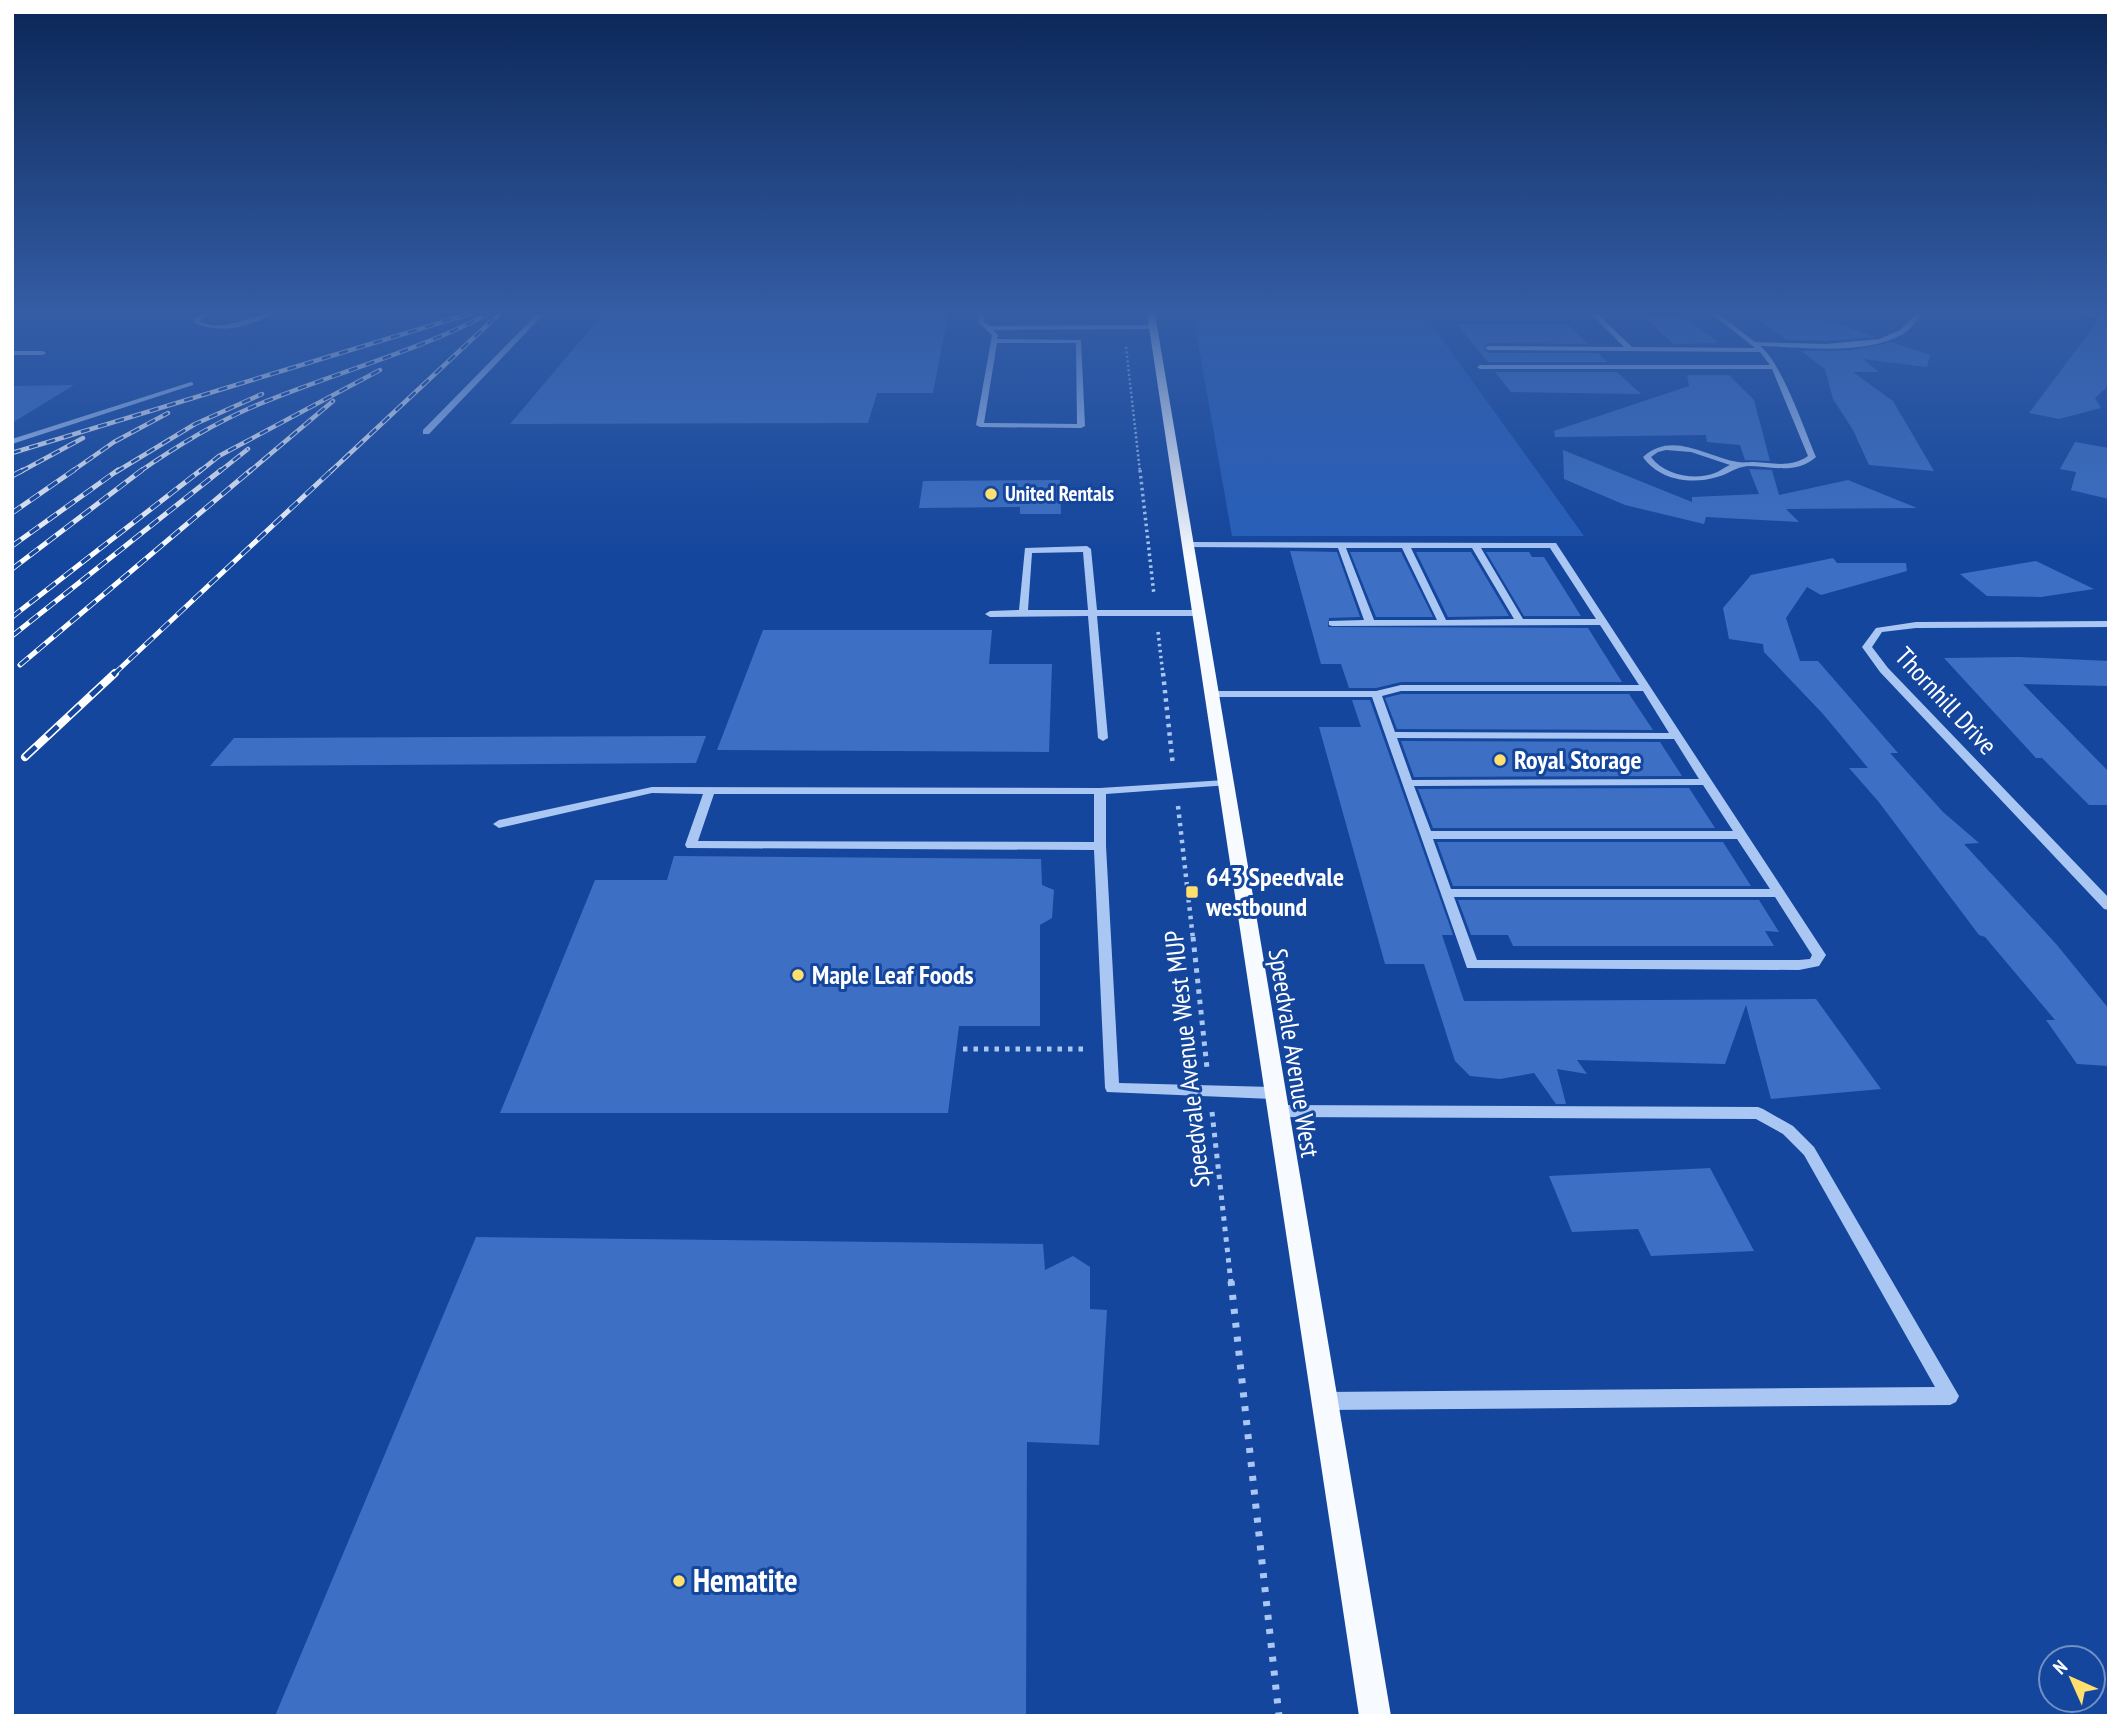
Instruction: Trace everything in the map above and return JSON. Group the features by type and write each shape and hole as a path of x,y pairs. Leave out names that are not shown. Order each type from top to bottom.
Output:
{"main road":[{"name":"Speedvale Avenue West","path":"1164,395 1374,1716"}],"street":[{"path":"12,442 158,395"},
{"path":"426,432 462,395"},
{"path":"985,395 980,425 1081,426 1080,395"},
{"path":"1738,465 1718,474 1689,477 1657,468 1647,457 1657,450 1682,449 1738,465 1796,465 1812,457 1786,395"},
{"path":"1188,545 1553,545 1819,955 1814,963 1472,965 1376,694"},
{"path":"1341,545 1370,623"},
{"path":"1405,545 1443,622"},
{"path":"1475,545 1520,622"},
{"path":"1023,613 1028,550 1087,549 1103,738"},
{"path":"989,614 1198,613"},
{"path":"1332,623 1604,622"},
{"name":"Thornhill Drive","path":"2109,624 1916,625 1879,630 1867,647 1884,670 2109,906"},
{"path":"1211,694 1376,694 1401,688 1647,688"},
{"path":"1390,734 1678,736"},
{"path":"1407,783 1708,782"},
{"path":"499,824 652,790 1100,791 1225,783"},
{"path":"710,790 691,845 1100,846"},
{"path":"1100,791 1100,846 1112,1088 1209,1090 1275,1102 1758,1114 1788,1130 1809,1151 1950,1396 1324,1401"},
{"path":"1426,835 1742,835"},
{"path":"1446,892 1779,892"}],"path":[{"name":"Speedvale Avenue West MUP","path":"1132,395 1279,1716"},
{"path":"963,1049 1110,1049"}],"shaded area":[{"path":"1207,395 1482,395 1584,536 1232,536"}],"building":[{"path":"12,395 58,395 12,423"},
{"path":"535,395 877,395 868,423 510,424"},
{"path":"1663,395 1749,395 1754,400 1770,461 1745,460 1740,445 1707,442 1706,435 1555,437 1554,431"},
{"path":"1832,395 1884,395 1893,401 1934,471 1869,465 1853,430"},
{"path":"2043,395 2099,395 2095,398 2101,408 2059,419 2029,413"},
{"path":"2075,442 2109,448 2109,499 2071,490 2076,472 2060,469"},
{"path":"1563,450 1692,502 1692,497 1759,494 1749,469 1772,470 1779,495 1848,480 1917,508 1786,509 1799,522 1706,517 1704,524 1625,505 1564,479"},
{"name":"United Rentals","path":"1060,480 1061,514 1020,514 1020,507 919,508 923,481"},
{"path":"1290,551 1337,552 1360,617 1329,618 1328,627 1588,628 1622,682 1401,682 1376,688 1349,688 1341,664 1321,664"},
{"path":"1350,552 1401,552 1433,617 1376,617"},
{"path":"1416,552 1471,552 1509,616 1448,617"},
{"path":"1486,552 1529,552 1532,557 1544,557 1581,616 1524,616"},
{"path":"1833,558 1837,563 1906,563 1907,571 1821,595 1807,587 1786,618 1800,661 1818,661 1898,753 1890,753 1943,812 1979,843 1964,844 2057,945 2109,1009 2109,1066 2077,1064 2046,1020 2055,1020 1985,937 1979,935 1878,801 1849,768 1868,768 1823,714 1764,652 1763,644 1729,639 1723,608 1751,575"},
{"path":"2036,561 2094,589 2041,597 1987,596 1960,574"},
{"path":"763,630 992,630 989,664 1052,664 1049,752 717,750"},
{"path":"2018,657 2109,661 2109,686 2023,684 2109,772 2109,805 2089,805 2042,758 2036,758 1944,658"},
{"path":"1401,694 1629,694 1653,730 1397,729 1385,698"},
{"path":"1352,700 1370,700 1453,935 1442,935 1464,1001 1816,999 1881,1089 1771,1099 1746,1005 1725,1064 1577,1060 1587,1074 1557,1069 1566,1104 1556,1104 1534,1073 1500,1079 1470,1076 1455,1061 1424,964 1385,964 1319,727 1361,727"},
{"path":"706,736 696,763 210,766 234,738"},
{"path":"1401,741 1660,742 1682,776 1414,777"},
{"path":"1689,788 1715,828 1433,828 1418,789"},
{"path":"1437,842 1723,842 1751,886 1453,886"},
{"name":"Maple Leaf Foods","path":"674,856 1041,859 1042,885 1054,890 1052,918 1040,925 1040,1026 959,1026 948,1113 500,1113 595,880 667,880"},
{"path":"1458,900 1759,900 1779,932 1765,931 1774,946 1513,946 1508,935 1471,935"},
{"path":"1710,1168 1754,1251 1651,1256 1638,1229 1572,1232 1549,1176"},
{"name":"Hematite","path":"476,1237 1043,1244 1045,1270 1073,1256 1090,1267 1090,1309 1107,1310 1099,1445 1027,1442 1026,1716 275,1716"}],"railway":[{"path":"12,453 204,395"},
{"path":"116,472 195,424 261,395"},
{"path":"142,470 221,422 285,395"},
{"path":"199,472 219,456 334,395"},
{"path":"330,472 413,395"},
{"path":"249,472 333,401"},
{"path":"71,472 114,442 168,413"},
{"path":"20,472 83,438"},
{"path":"219,472 248,449"},
{"path":"12,476 23,470"},
{"path":"12,513 74,470"},
{"path":"12,546 118,470"},
{"path":"12,569 142,470"},
{"path":"12,617 201,470"},
{"path":"12,636 221,470"},
{"path":"20,665 251,470"},
{"path":"113,675 332,470"},
{"path":"25,757 115,673"}],"place":[{"name":"United Rentals","path":"991,494"},
{"name":"Royal Storage","path":"1500,760"},
{"name":"643 Speedvale westbound","path":"1192,892"},
{"name":"Maple Leaf Foods","path":"798,975"},
{"name":"Hematite","path":"679,1581"}]}
